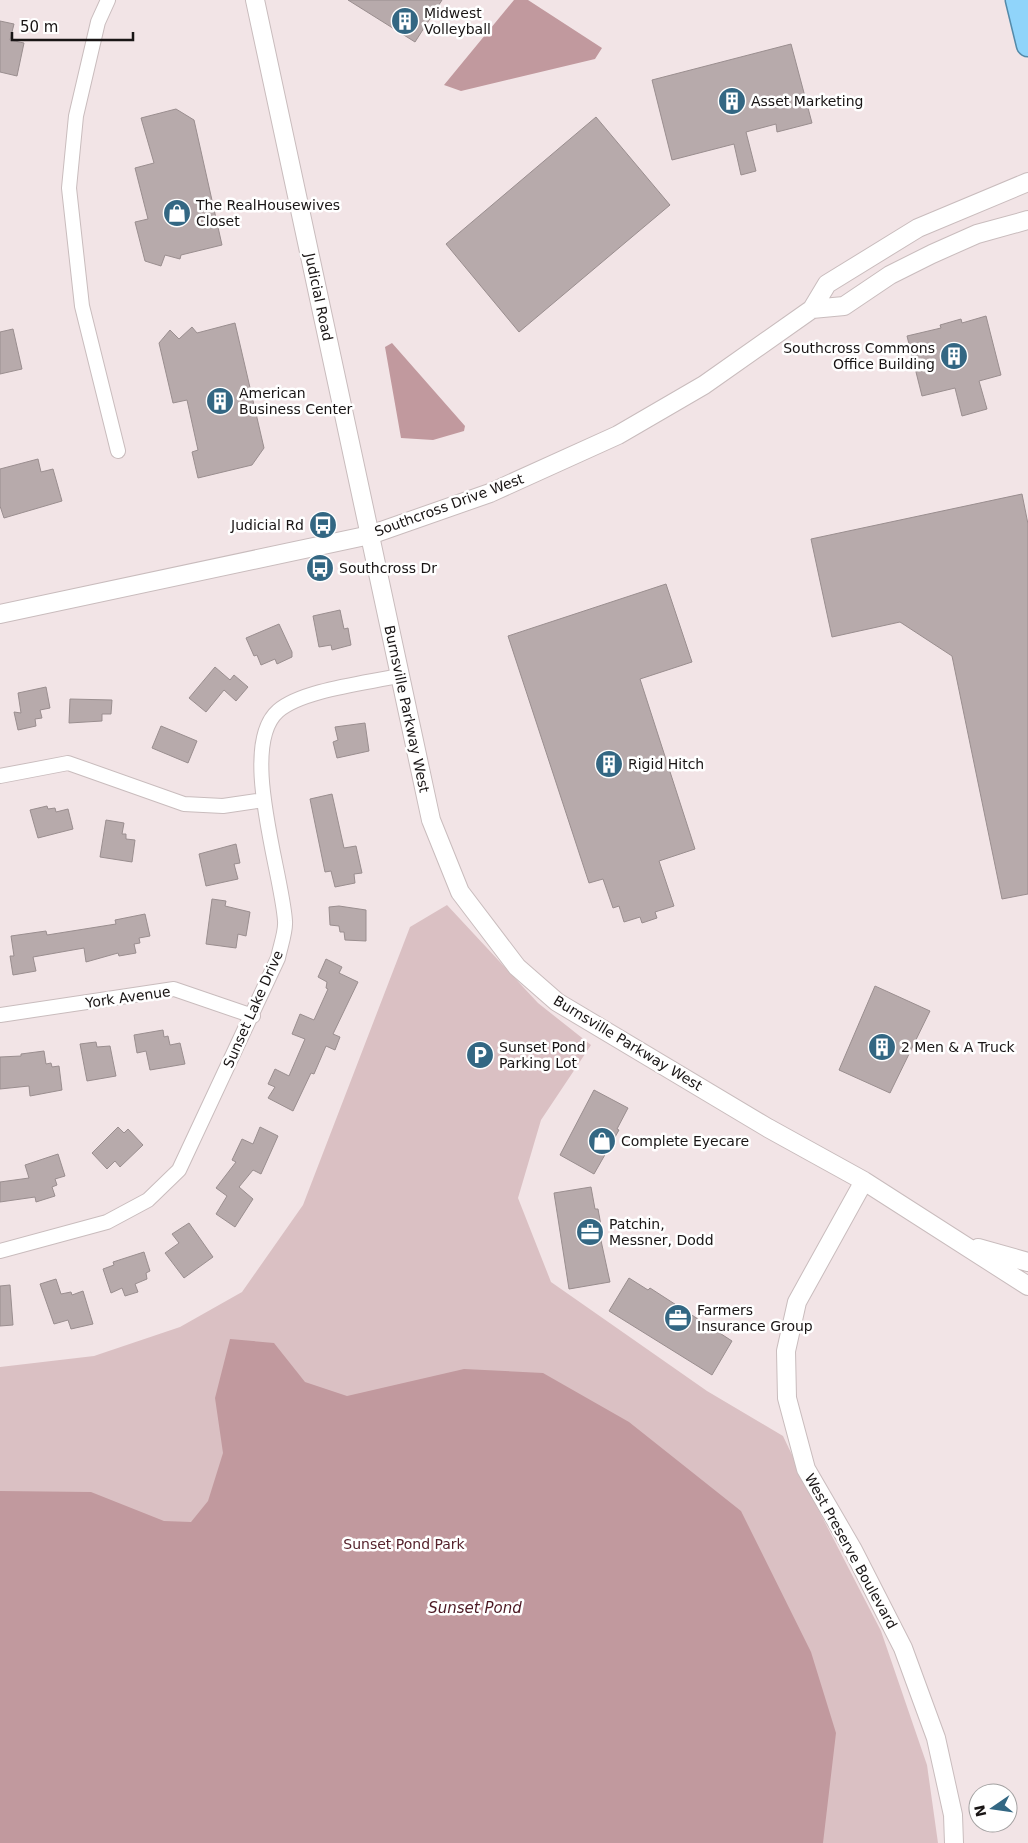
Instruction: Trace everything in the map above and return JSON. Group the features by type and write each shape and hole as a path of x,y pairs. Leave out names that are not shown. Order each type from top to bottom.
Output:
{"highway":[{"path":"1017,0 1028,44"}],"street":[{"path":"108,0 98,22 76,116 69,188 82,306 118,451"},
{"name":"Judicial Road","path":"255,0 370,535"},
{"name":"Southcross Drive West","path":"0,614 370,535 490,493 618,435 704,385 812,309 827,284 918,228 1028,182"},
{"name":"Southcross Drive West","path":"812,309 844,306 890,275 932,254 977,234 1028,220"},
{"name":"Burnsville Parkway West","path":"370,535 398,676 435,829 460,892 517,967 557,1002 864,1181 1028,1286"},
{"name":"Sunset Lake Drive","path":"0,1251 107,1222 148,1200 179,1170 278,958 286,922 264,800 261,770 265,728 278,710 303,697 398,676"},
{"path":"0,776 68,763 184,804 223,806 264,800"},
{"name":"York Avenue","path":"0,1015 174,989 252,1016"},
{"name":"West Preserve Boulevard","path":"864,1181 797,1302 786,1351 787,1398 806,1469 853,1550 904,1648 936,1738 953,1815 954,1843"},
{"name":"Burnsville Parkway West","path":"960,1243 1028,1262"}],"green space":[{"name":"Sunset Pond","path":"447,905 538,1003 591,1045 541,1120 518,1198 551,1282 707,1391 783,1436 817,1507 881,1631 927,1765 938,1843 0,1843 0,1367 94,1356 180,1327 242,1292 303,1205 410,927"}],"water":[{"path":"514,0 528,0 602,48 595,59 461,91 444,85"},
{"path":"392,343 465,426 464,431 433,440 401,438 385,347"},
{"name":"Sunset Pond","path":"230,1339 274,1343 305,1382 347,1396 464,1369 543,1373 629,1422 741,1511 811,1652 836,1733 823,1843 0,1843 0,1491 91,1492 164,1521 191,1522 208,1501 223,1453 215,1398"}],"building":[{"name":"Midwest Volleyball","path":"348,0 442,0 415,42"},
{"path":"0,21 14,24 10,40 24,43 17,76 0,72"},
{"name":"Asset Marketing","path":"791,44 812,123 777,132 776,124 746,132 756,171 741,175 734,144 672,160 652,80"},
{"path":"176,109 194,120 222,245 181,255 180,259 165,255 161,266 145,261 135,222 148,219 135,168 154,163 141,118"},
{"path":"596,117 670,205 519,332 446,244"},
{"name":"Southcross Commons Office Building","path":"986,316 1001,375 979,381 987,409 962,416 955,388 922,396 907,336 941,328 940,325 961,319 962,323"},
{"name":"American Business Center","path":"235,323 264,448 252,465 198,478 192,452 198,450 187,400 173,403 159,343 170,330 179,339 192,327 197,333"},
{"path":"13,329 22,369 0,374 0,332"},
{"path":"38,459 41,472 53,469 62,501 4,518 0,506 0,469"},
{"path":"1022,494 1028,524 1028,894 1002,899 952,656 900,622 832,637 811,539"},
{"name":"Rigid Hitch","path":"666,584 692,662 640,679 695,849 659,861 674,906 655,912 657,918 642,923 640,917 624,922 619,906 613,908 603,879 589,883 508,636"},
{"path":"340,610 344,629 348,628 351,645 332,650 331,645 319,647 313,616"},
{"path":"279,624 292,652 292,657 277,664 275,659 261,665 257,655 254,656 246,638"},
{"path":"215,667 230,680 234,675 248,687 236,701 224,690 206,712 189,698"},
{"path":"46,687 50,708 40,710 42,718 35,719 36,726 18,730 14,712 21,713 18,693"},
{"path":"70,699 112,700 111,714 102,714 102,721 69,723"},
{"path":"365,723 369,751 337,758 333,742 338,740 335,727"},
{"path":"161,726 197,741 188,763 152,748"},
{"path":"332,794 344,848 356,846 362,873 354,874 355,883 335,887 331,871 325,872 310,799"},
{"path":"47,806 48,809 55,808 56,812 68,809 73,829 38,838 30,810"},
{"path":"106,820 124,823 122,834 126,834 126,839 135,840 132,862 100,857"},
{"path":"236,844 240,863 234,864 238,879 206,886 199,854"},
{"path":"212,899 226,901 225,906 250,912 246,936 238,934 236,948 206,944"},
{"path":"339,906 366,910 366,941 345,940 344,932 340,932 339,926 330,925 329,907"},
{"path":"145,914 150,936 139,938 140,943 134,944 136,953 119,956 118,953 86,962 84,948 33,957 36,971 13,975 10,956 14,956 11,936 46,931 47,935 116,924 115,920"},
{"path":"326,959 342,967 339,973 358,982 333,1034 340,1037 335,1050 326,1046 314,1074 311,1073 293,1111 268,1098 275,1087 268,1084 275,1069 289,1076 305,1039 292,1034 300,1014 314,1020 328,989 326,988 327,982 318,977"},
{"name":"2 Men & A Truck","path":"875,986 930,1011 890,1093 839,1070"},
{"path":"163,1030 164,1037 168,1036 170,1045 180,1043 185,1064 150,1070 146,1051 137,1053 134,1035"},
{"path":"96,1042 97,1047 110,1046 116,1076 87,1081 80,1044"},
{"path":"44,1051 46,1064 51,1063 52,1067 59,1066 62,1090 30,1096 29,1086 0,1089 0,1057 21,1056 21,1054"},
{"path":"594,1090 628,1108 617,1129 619,1130 594,1174 560,1155"},
{"path":"118,1127 124,1133 128,1129 143,1145 120,1167 115,1161 107,1169 92,1153"},
{"path":"260,1127 278,1136 261,1174 253,1170 239,1187 253,1199 235,1227 216,1214 227,1196 216,1188 236,1162 232,1160 242,1139 253,1144"},
{"path":"58,1154 65,1176 55,1179 57,1185 52,1187 55,1196 36,1202 35,1197 0,1202 0,1182 29,1178 25,1165"},
{"path":"591,1187 595,1209 598,1209 603,1236 600,1236 610,1282 569,1289 554,1193"},
{"path":"189,1223 213,1257 184,1278 165,1253 179,1243 172,1234"},
{"path":"144,1252 150,1271 146,1273 147,1279 135,1284 138,1292 125,1296 122,1288 111,1293 103,1269 114,1265 113,1262"},
{"path":"629,1278 648,1290 650,1288 732,1341 712,1375 609,1311"},
{"path":"56,1279 61,1294 71,1292 72,1295 83,1291 93,1324 71,1329 68,1320 54,1324 40,1284"},
{"path":"10,1285 13,1325 0,1326 0,1286"}],"place":[{"name":"Midwest Volleyball","path":"405,21"},
{"name":"Asset Marketing","path":"732,101"},
{"name":"The RealHousewives Closet","path":"177,213"},
{"name":"Southcross Commons Office Building","path":"954,356"},
{"name":"American Business Center","path":"220,401"},
{"name":"Judicial Rd","path":"323,525"},
{"name":"Southcross Dr","path":"320,568"},
{"name":"Rigid Hitch","path":"609,764"},
{"name":"2 Men & A Truck","path":"882,1047"},
{"name":"Sunset Pond Parking Lot","path":"480,1055"},
{"name":"Complete Eyecare","path":"602,1141"},
{"name":"Patchin, Messner, Dodd","path":"590,1232"},
{"name":"Farmers Insurance Group","path":"678,1318"}],"park label":[{"name":"Sunset Pond Park","path":"404,1544"}]}
